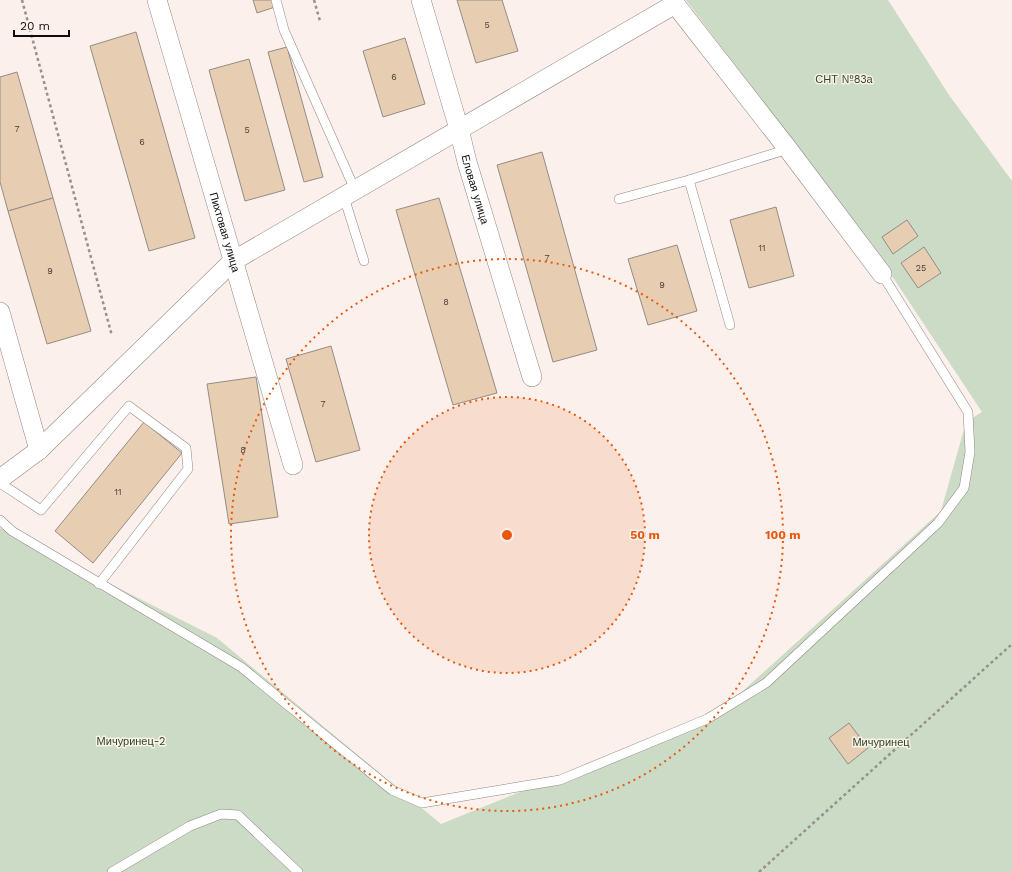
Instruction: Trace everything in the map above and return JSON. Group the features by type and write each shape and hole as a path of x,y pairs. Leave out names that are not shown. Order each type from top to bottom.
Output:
{"street":[{"name":"Пихтовая улица","path":"157,0 293,465"},
{"name":"Еловая улица","path":"421,0 532,377"},
{"path":"0,479 39,450 233,261 674,2 788,149 882,274"},
{"path":"0,312 39,450"}],"lane":[{"path":"276,0 284,30 349,193 364,261"},
{"path":"619,199 689,180 788,149"},
{"path":"689,180 730,325"},
{"path":"0,520 12,530 99,584 240,667 392,790 422,804 560,780 707,719 766,683 938,523 964,488 970,452 968,412 882,274"},
{"path":"0,483 41,510 129,406 186,448 188,469 99,584"},
{"path":"112,872 190,826 222,814 238,815 298,872"}],"path":[{"path":"22,0 112,336"},
{"path":"314,0 320,21"},
{"path":"759,872 1012,644"}],"green space":[{"path":"686,0 888,0 949,95 1012,181 1012,872 0,872 0,528 217,638 441,824 722,710 941,511 966,422 982,412 888,270"}],"building":[{"path":"253,0 273,0 275,7 257,13"},
{"path":"457,0 502,0 518,51 476,63"},
{"path":"136,32 195,238 149,251 90,46"},
{"path":"405,38 425,104 383,117 363,51"},
{"path":"287,47 323,177 304,182 268,52"},
{"path":"249,59 285,190 245,201 209,70"},
{"path":"17,72 53,198 8,211 0,182 0,77"},
{"path":"542,152 597,350 553,362 497,165"},
{"path":"53,198 91,331 47,344 8,211"},
{"path":"439,198 497,393 453,405 396,210"},
{"path":"776,207 794,276 749,288 730,220"},
{"path":"907,220 918,236 893,254 882,237"},
{"path":"677,245 697,311 648,325 628,259"},
{"path":"924,247 941,273 918,288 901,263"},
{"path":"331,346 360,450 316,462 286,359"},
{"path":"256,377 278,517 229,524 207,384"},
{"path":"144,422 182,453 93,563 55,531"},
{"path":"849,723 868,748 848,764 829,738"}],"park label":[{"name":"СНТ №83а","path":"844,79"},
{"name":"Мичуринец-2","path":"131,741"},
{"name":"Мичуринец","path":"881,742"}]}
